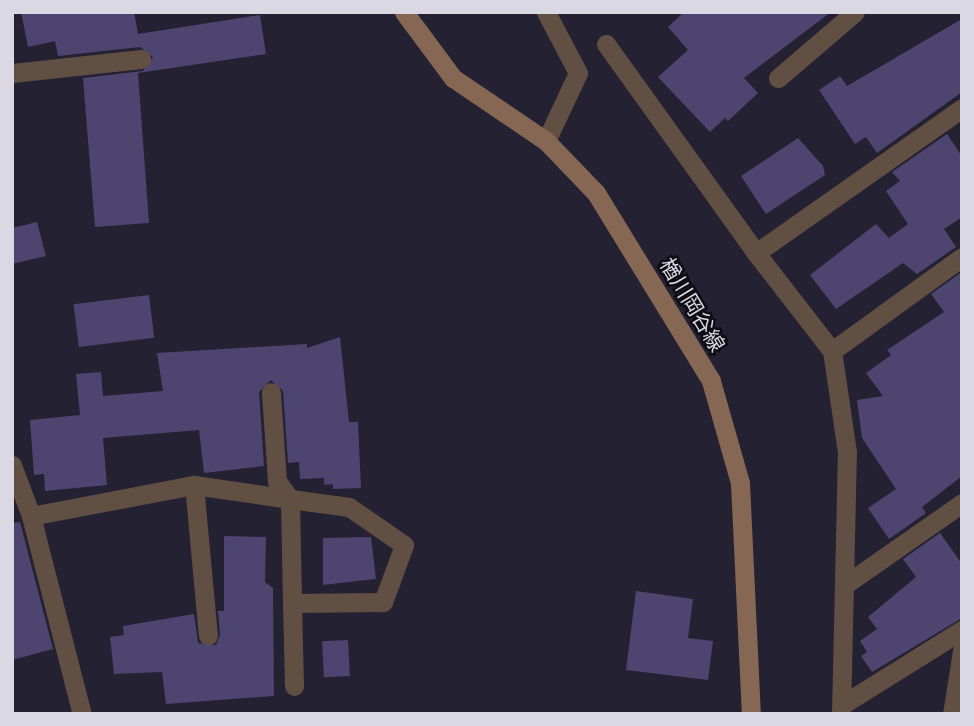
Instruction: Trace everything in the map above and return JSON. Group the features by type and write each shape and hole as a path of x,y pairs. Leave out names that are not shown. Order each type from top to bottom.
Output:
{"main road":[{"name":"楢川岡谷線","path":"404,12 453,78 546,141 596,193 711,381 740,483 751,714"}],"street":[{"path":"546,12 578,73 546,141"},
{"path":"778,78 855,12"},
{"path":"606,44 756,253 832,351 847,452 843,708"},
{"path":"12,73 141,59"},
{"path":"756,253 962,108"},
{"path":"832,351 962,257"},
{"path":"271,392 278,481 290,499 295,686"},
{"path":"12,465 31,516 82,714"},
{"path":"194,485 208,635"},
{"path":"31,516 194,485 349,507 404,544 383,602 292,603"},
{"path":"846,584 962,503"},
{"path":"843,708 962,630"},
{"path":"952,714 962,651"}],"building":[{"path":"21,12 134,12 138,34 260,15 266,54 138,73 149,223 95,227 83,78 143,71 153,57 140,47 58,56 55,41 28,47"},
{"path":"684,12 831,12 744,78 758,93 728,121 725,118 710,132 658,77 688,50 668,27"},
{"path":"962,19 962,92 877,153 866,137 855,144 819,90 840,76 847,86"},
{"path":"947,134 962,156 962,217 944,229 956,247 917,274 903,263 836,309 810,275 876,224 889,238 908,224 886,191 900,181 892,172"},
{"path":"798,138 823,166 825,175 766,214 741,176"},
{"path":"37,222 46,256 12,264 12,228"},
{"path":"962,272 962,476 922,507 926,513 889,539 868,508 896,489 862,438 857,400 883,396 866,373 891,355 887,350 944,312 931,294"},
{"path":"149,295 154,338 79,347 74,304"},
{"path":"340,337 349,422 358,422 361,488 333,489 333,484 324,485 324,478 300,479 299,462 288,463 283,391 271,380 259,392 264,466 204,473 199,430 103,438 107,485 45,491 44,474 34,475 30,420 80,415 76,374 101,372 103,396 163,391 157,353 307,344 307,348"},
{"path":"20,522 53,649 12,660 12,523"},
{"path":"940,533 962,564 962,618 872,672 861,656 867,652 860,641 877,629 868,617 916,577 903,559"},
{"path":"224,536 266,537 265,582 273,588 274,696 166,704 162,672 114,674 110,637 124,635 123,626 194,614 198,643 216,645 220,635 218,611 224,611"},
{"path":"371,537 376,579 323,585 323,538"},
{"path":"636,591 693,599 688,638 713,641 708,680 626,670"},
{"path":"348,640 350,676 324,677 322,641"}]}
